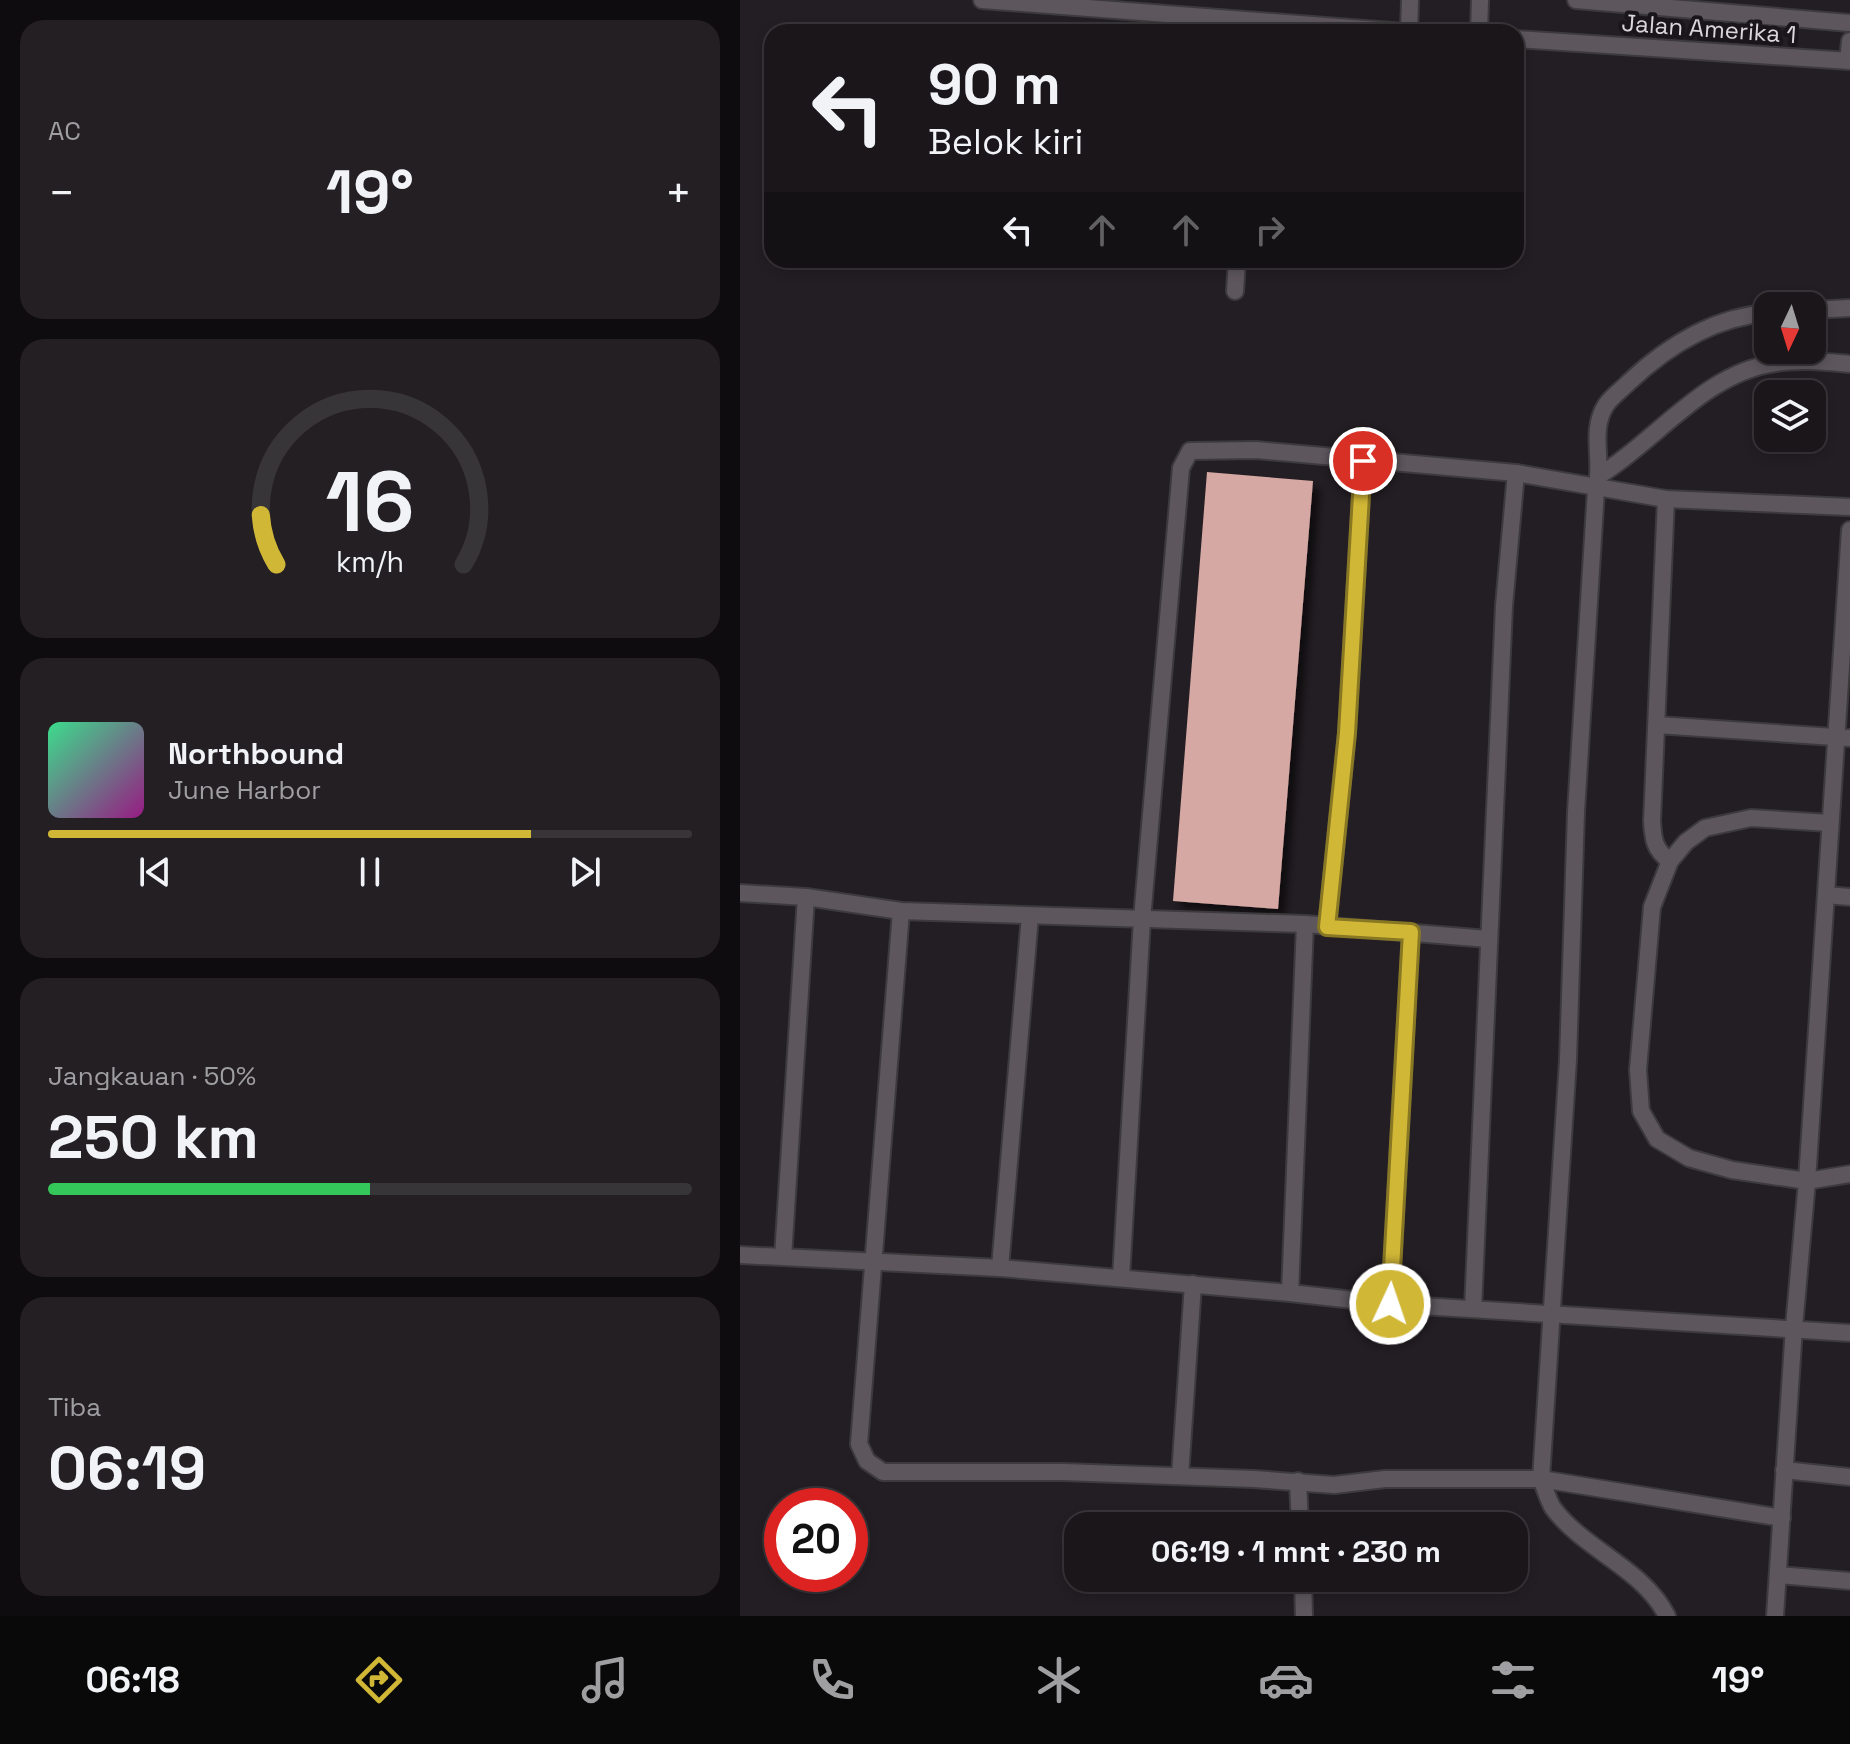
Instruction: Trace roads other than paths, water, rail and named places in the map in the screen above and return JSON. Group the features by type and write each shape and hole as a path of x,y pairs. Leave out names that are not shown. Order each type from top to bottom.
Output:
{"lane":[{"path":"982,0 1219,24"},
{"path":"1407,24 1410,0"},
{"path":"1479,24 1480,0"},
{"name":"Jalan Amerika 1","path":"1576,0 1850,23"},
{"name":"Jalan Amerika 1","path":"1524,40 1849,61"},
{"path":"1849,61 1850,41"},
{"path":"1235,291 1236,268"},
{"path":"1826,309 1850,308"},
{"path":"1667,1616 1659,1600 1580,1535 1552,1507 1541,1479 1568,1060 1576,812 1598,482 1596,450 1606,405 1640,371 1684,339 1743,315 1754,314"},
{"path":"1598,482 1711,388 1743,372 1774,363 1850,364"},
{"path":"1121,1278 1142,919 1181,468 1190,451 1256,450 1516,473 1598,482 1666,499 1850,507"},
{"path":"1327,927 1347,733 1363,461"},
{"path":"1473,1309 1504,606 1516,473"},
{"path":"1666,499 1653,840 1661,855 1670,861"},
{"path":"1775,1616 1830,823 1843,737 1850,530"},
{"path":"1657,725 1843,737"},
{"path":"1830,823 1751,818 1705,828 1686,842 1670,861 1652,907 1638,1070 1641,1111 1657,1139 1689,1158 1732,1170 1807,1181 1850,1174"},
{"path":"740,893 806,897 901,911 1305,924 1488,939"},
{"path":"1826,895 1850,897"},
{"path":"783,1257 806,897"},
{"path":"901,911 859,1444 867,1461 883,1472 1063,1472 1334,1485 1385,1479 1541,1479 1782,1518"},
{"path":"1000,1268 1030,916"},
{"path":"1290,1293 1305,924"},
{"path":"1390,1304 1411,932"},
{"path":"740,1255 1000,1268 1390,1304 1794,1327 1850,1333"},
{"path":"1180,1476 1193,1284"},
{"path":"1784,1470 1850,1477"},
{"path":"1298,1481 1299,1512"},
{"path":"1778,1575 1850,1581"},
{"path":"1303,1592 1304,1616"}]}
